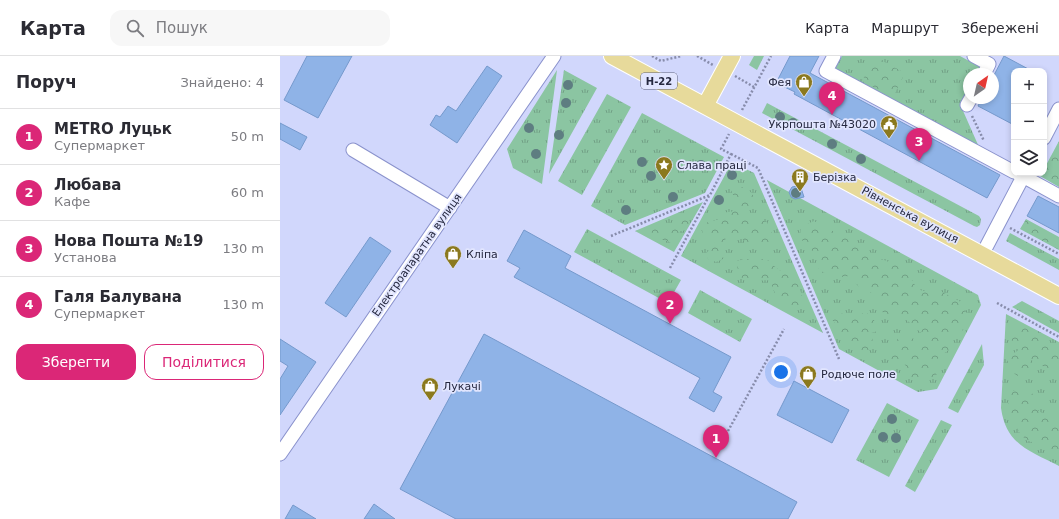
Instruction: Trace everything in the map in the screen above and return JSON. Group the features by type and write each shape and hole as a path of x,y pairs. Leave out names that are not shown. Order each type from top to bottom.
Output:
{"main road":[{"name":"Рівненська вулиця","path":"612,56 1059,296"},
{"path":"705,106 732,56"}],"street":[{"name":"Електроапаратна вулиця","path":"280,454 554,56"},
{"path":"834,56 826,71 1011,169"},
{"path":"974,56 989,64 987,68"},
{"path":"1047,132 1059,109"},
{"path":"353,150 450,208"},
{"path":"982,255 1000,222 1019,176"},
{"path":"1024,176 1059,196"}],"path":[{"path":"652,56 661,61 681,56"},
{"path":"770,56 721,149 758,168 839,360"},
{"path":"970,104 993,160"},
{"path":"670,268 731,154"},
{"path":"611,236 710,195"},
{"path":"1000,222 1059,254"},
{"path":"996,303 1059,337"},
{"path":"728,431 784,329"}],"green space":[{"path":"754,56 764,56 757,70 749,65"},
{"path":"842,56 960,56 980,67 963,68 963,99 960,104 979,147 835,69"},
{"path":"875,57 905,73 893,97 862,81"},
{"path":"557,70 542,184 513,168 507,149"},
{"path":"564,70 597,88 549,174"},
{"path":"607,94 631,107 582,195 558,181"},
{"path":"767,103 979,216 981,219 980,225 977,227 974,226 762,113"},
{"path":"642,113 724,157 705,193 625,225 591,206"},
{"path":"1059,141 1059,187 1040,176 1047,176 1047,163"},
{"path":"732,162 754,173 823,333 681,256"},
{"path":"767,180 978,295 981,305 937,389 918,392 839,349"},
{"path":"735,184 749,190 757,201 747,212 754,217 766,221 772,231 772,241 764,246 748,243 735,234 726,234 723,259 716,262 708,259 707,252 716,244 703,236 702,229 705,223 720,219 722,213 741,210 730,188"},
{"path":"703,202 674,252 635,231"},
{"path":"682,217 689,220 689,224 685,230 680,231 678,241 673,244 659,239 651,232 652,228 660,225 668,225"},
{"path":"1026,219 1059,237 1059,250 1020,229"},
{"path":"814,221 879,258 904,268 915,285 922,291 940,291 961,302 967,314 963,330 951,338 951,348 938,358 937,374 926,381 915,381 907,376 908,369 903,362 890,362 889,351 902,333 912,334 915,345 922,345 927,338 900,314 885,314 880,310 880,296 861,289 849,276 834,278 819,270 816,255 800,238 801,227"},
{"path":"587,229 681,280 668,303 574,252"},
{"path":"1010,233 1059,259 1059,270 1006,241"},
{"path":"746,259 766,259 779,270 788,273 796,280 802,295 803,306 792,309 777,298 768,280 746,282 739,275 736,261"},
{"path":"700,290 752,319 740,342 688,313"},
{"path":"1022,301 1059,321 1059,333 1012,307"},
{"path":"832,312 855,316 865,312 870,316 874,320 878,331 871,333 873,342 872,349 853,349 838,337 839,328 829,316"},
{"path":"1006,314 1059,342 1059,466 1029,451 1021,445 1008,431 1004,420 1001,408"},
{"path":"1024,327 1059,350 1059,374 1031,360 1028,372 1018,376 1013,373 1007,360 1012,354 1021,349 1012,343 1010,328"},
{"path":"982,344 984,365 958,413 948,408"},
{"path":"1019,386 1030,392 1035,397 1037,401 1037,410 1052,419 1059,416 1059,457 1043,446 1026,440 1019,432 1008,405 1010,394"},
{"path":"887,403 919,420 889,477 856,460"},
{"path":"941,420 952,425 915,492 905,486"}],"building":[{"path":"307,56 352,56 318,118 284,100"},
{"path":"790,56 819,56 810,73 1000,175 987,198 776,83"},
{"path":"1004,56 1026,68 1011,68 1011,123 978,106 979,104 999,104 999,68 998,68"},
{"path":"487,66 502,76 457,143 430,125 436,115 440,117 448,106 456,111"},
{"path":"280,123 307,137 300,150 280,139"},
{"name":"Берізка","path":"797,186 801,188 804,197 795,199 791,197 789,192 792,187"},
{"path":"1038,196 1059,207 1059,233 1027,216"},
{"path":"524,230 571,256 565,268 731,357 713,392 722,397 714,412 689,398 700,378 514,277 520,268 507,261"},
{"path":"370,237 391,251 346,317 325,303"},
{"path":"484,334 797,502 788,519 456,519 400,489"},
{"path":"280,339 316,362 280,415 280,379 288,366 280,361"},
{"path":"794,381 849,410 832,443 777,415"},
{"path":"374,504 395,519 364,519"},
{"path":"293,505 316,519 285,519"}],"place":[{"name":"Фея","path":"804,97"},
{"name":"Галя Балувана","path":"832,115"},
{"name":"Укрпошта №43020","path":"889,139"},
{"name":"Нова Пошта №19","path":"919,161"},
{"name":"Слава праці","path":"664,180"},
{"name":"Берізка","path":"800,192"},
{"name":"Кліпа","path":"453,269"},
{"name":"Любава","path":"670,324"},
{"name":"Родюче поле","path":"808,389"},
{"name":"Лукачі","path":"430,401"},
{"name":"METRO Луцьк","path":"716,458"}]}
